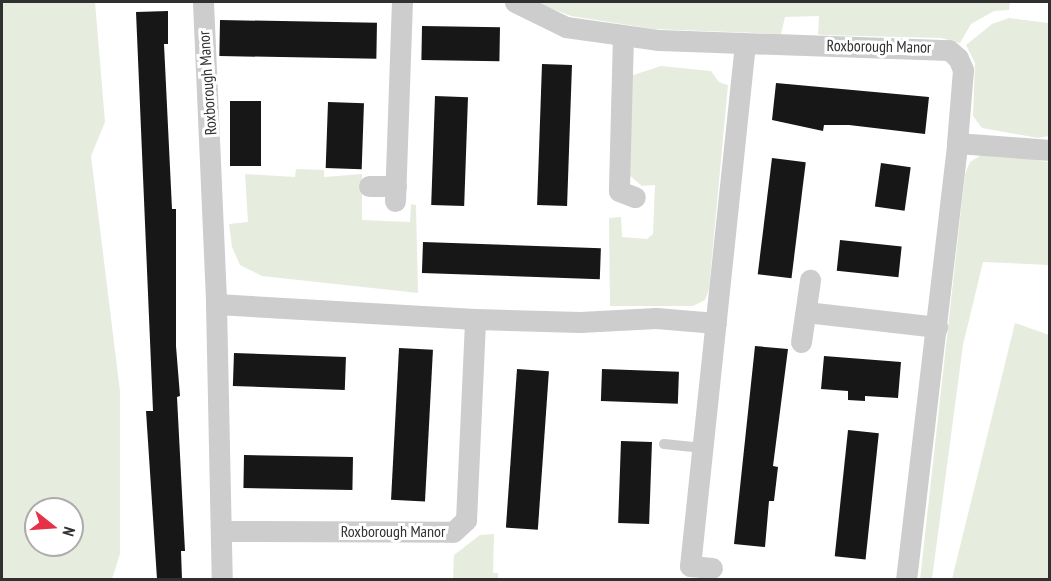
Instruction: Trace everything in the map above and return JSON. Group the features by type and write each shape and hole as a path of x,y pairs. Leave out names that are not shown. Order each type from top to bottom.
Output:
{"street":[{"name":"Roxborough Manor","path":"203,2 221,200 216,304 223,531 222,579"},
{"path":"369,186 395,194 402,2"},
{"name":"Roxborough Manor","path":"515,2 566,27 623,35 746,44 949,50 958,58 963,70 957,143 906,579"},
{"path":"623,35 619,191 635,197"},
{"path":"712,568 690,566 746,44"},
{"path":"957,143 1050,150"},
{"path":"801,342 810,280"},
{"path":"216,304 543,325 656,318 716,323"},
{"path":"806,312 937,327"},
{"name":"Roxborough Manor","path":"223,531 453,532 466,520 476,319"}],"lane":[{"path":"664,444 703,448"}],"green space":[{"path":"2,2 95,2 105,122 91,156 120,391 120,554 112,579 2,579"},
{"path":"535,2 1010,2 1009,10 994,11 971,24 960,43 941,38 822,35 818,34 819,16 785,17 781,34 653,29 571,16"},
{"path":"1009,18 1049,23 1049,136 1038,138 982,128 973,116 975,63 966,45 992,24"},
{"path":"661,66 711,71 719,82 728,85 709,289 705,300 693,306 610,306 609,218 621,217 622,237 647,239 653,234 655,185 642,186 629,175 630,76"},
{"path":"986,152 1049,162 1049,265 983,262 963,345 932,579 920,580 965,174 970,162"},
{"path":"296,169 324,170 324,177 362,174 362,220 410,222 411,204 416,205 418,293 262,276 240,265 232,247 229,224 248,222 245,174 295,177"},
{"path":"1015,323 1049,335 1049,579 952,579"},
{"path":"494,534 493,573 498,573 498,579 453,579 454,555 480,535"}],"building":[{"path":"168,11 168,44 164,44 172,209 176,209 176,346 180,396 177,397 185,551 181,551 182,579 157,579 146,411 153,411 136,12"},
{"path":"220,20 377,23 376,59 219,56"},
{"path":"422,26 500,27 499,61 421,60"},
{"path":"542,64 572,65 567,206 537,205"},
{"path":"776,83 929,97 925,134 849,125 824,125 823,131 772,120"},
{"path":"435,96 468,97 464,206 431,205"},
{"path":"230,101 261,101 261,166 230,166"},
{"path":"328,102 364,103 362,169 326,168"},
{"path":"772,158 806,162 791,278 758,274"},
{"path":"881,163 911,167 905,211 875,207"},
{"path":"840,240 902,246 898,277 837,271"},
{"path":"423,242 601,248 600,279 422,273"},
{"path":"755,346 788,349 773,466 778,467 774,501 769,501 765,547 734,544"},
{"path":"399,348 433,350 425,502 391,500"},
{"path":"234,353 346,357 345,390 233,386"},
{"path":"824,356 901,362 898,398 865,396 865,401 848,400 848,391 821,389"},
{"path":"517,369 549,371 538,530 506,528"},
{"path":"602,369 679,372 678,404 601,401"},
{"path":"848,430 879,433 866,560 835,556"},
{"path":"621,441 652,442 649,524 618,523"},
{"path":"244,455 353,457 352,490 243,488"}]}
